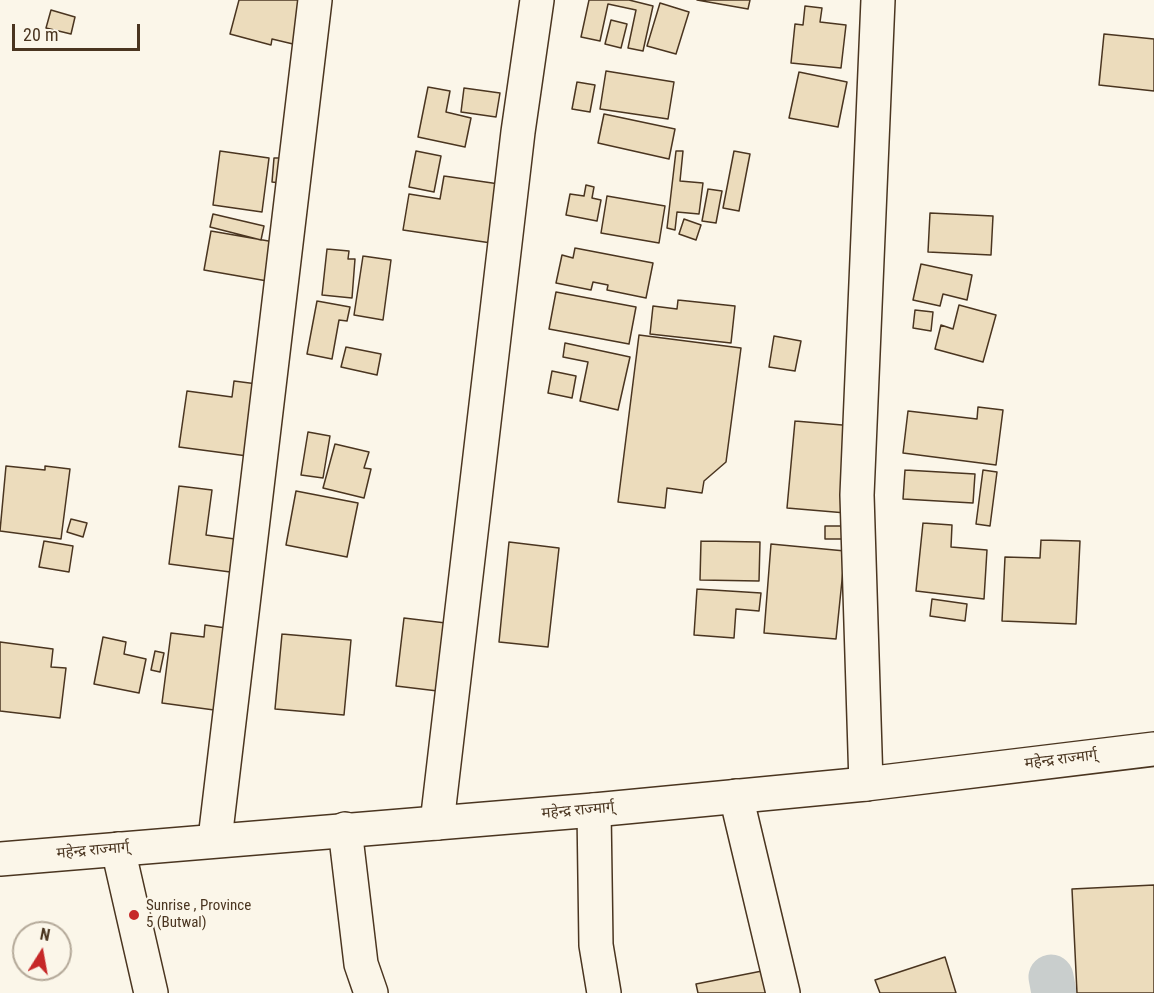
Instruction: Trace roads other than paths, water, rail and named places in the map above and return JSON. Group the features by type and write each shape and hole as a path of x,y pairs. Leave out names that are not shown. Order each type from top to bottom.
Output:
{"main road":[{"path":"215,839 315,0"},
{"path":"437,823 516,144 537,0"},
{"path":"866,783 857,495 878,0"},
{"name":"महेन्द्र राज्मार्ग्","path":"0,859 215,839 594,810 866,783 1154,749"},
{"path":"736,796 783,993"},
{"path":"594,810 596,945 604,993"},
{"path":"345,829 361,964 371,993"},
{"path":"118,849 151,993"}],"waterway":[{"path":"1051,977 1054,993"}],"place":[{"name":"Sunrise , Province 5 (Butwal)","path":"134,915"}]}
